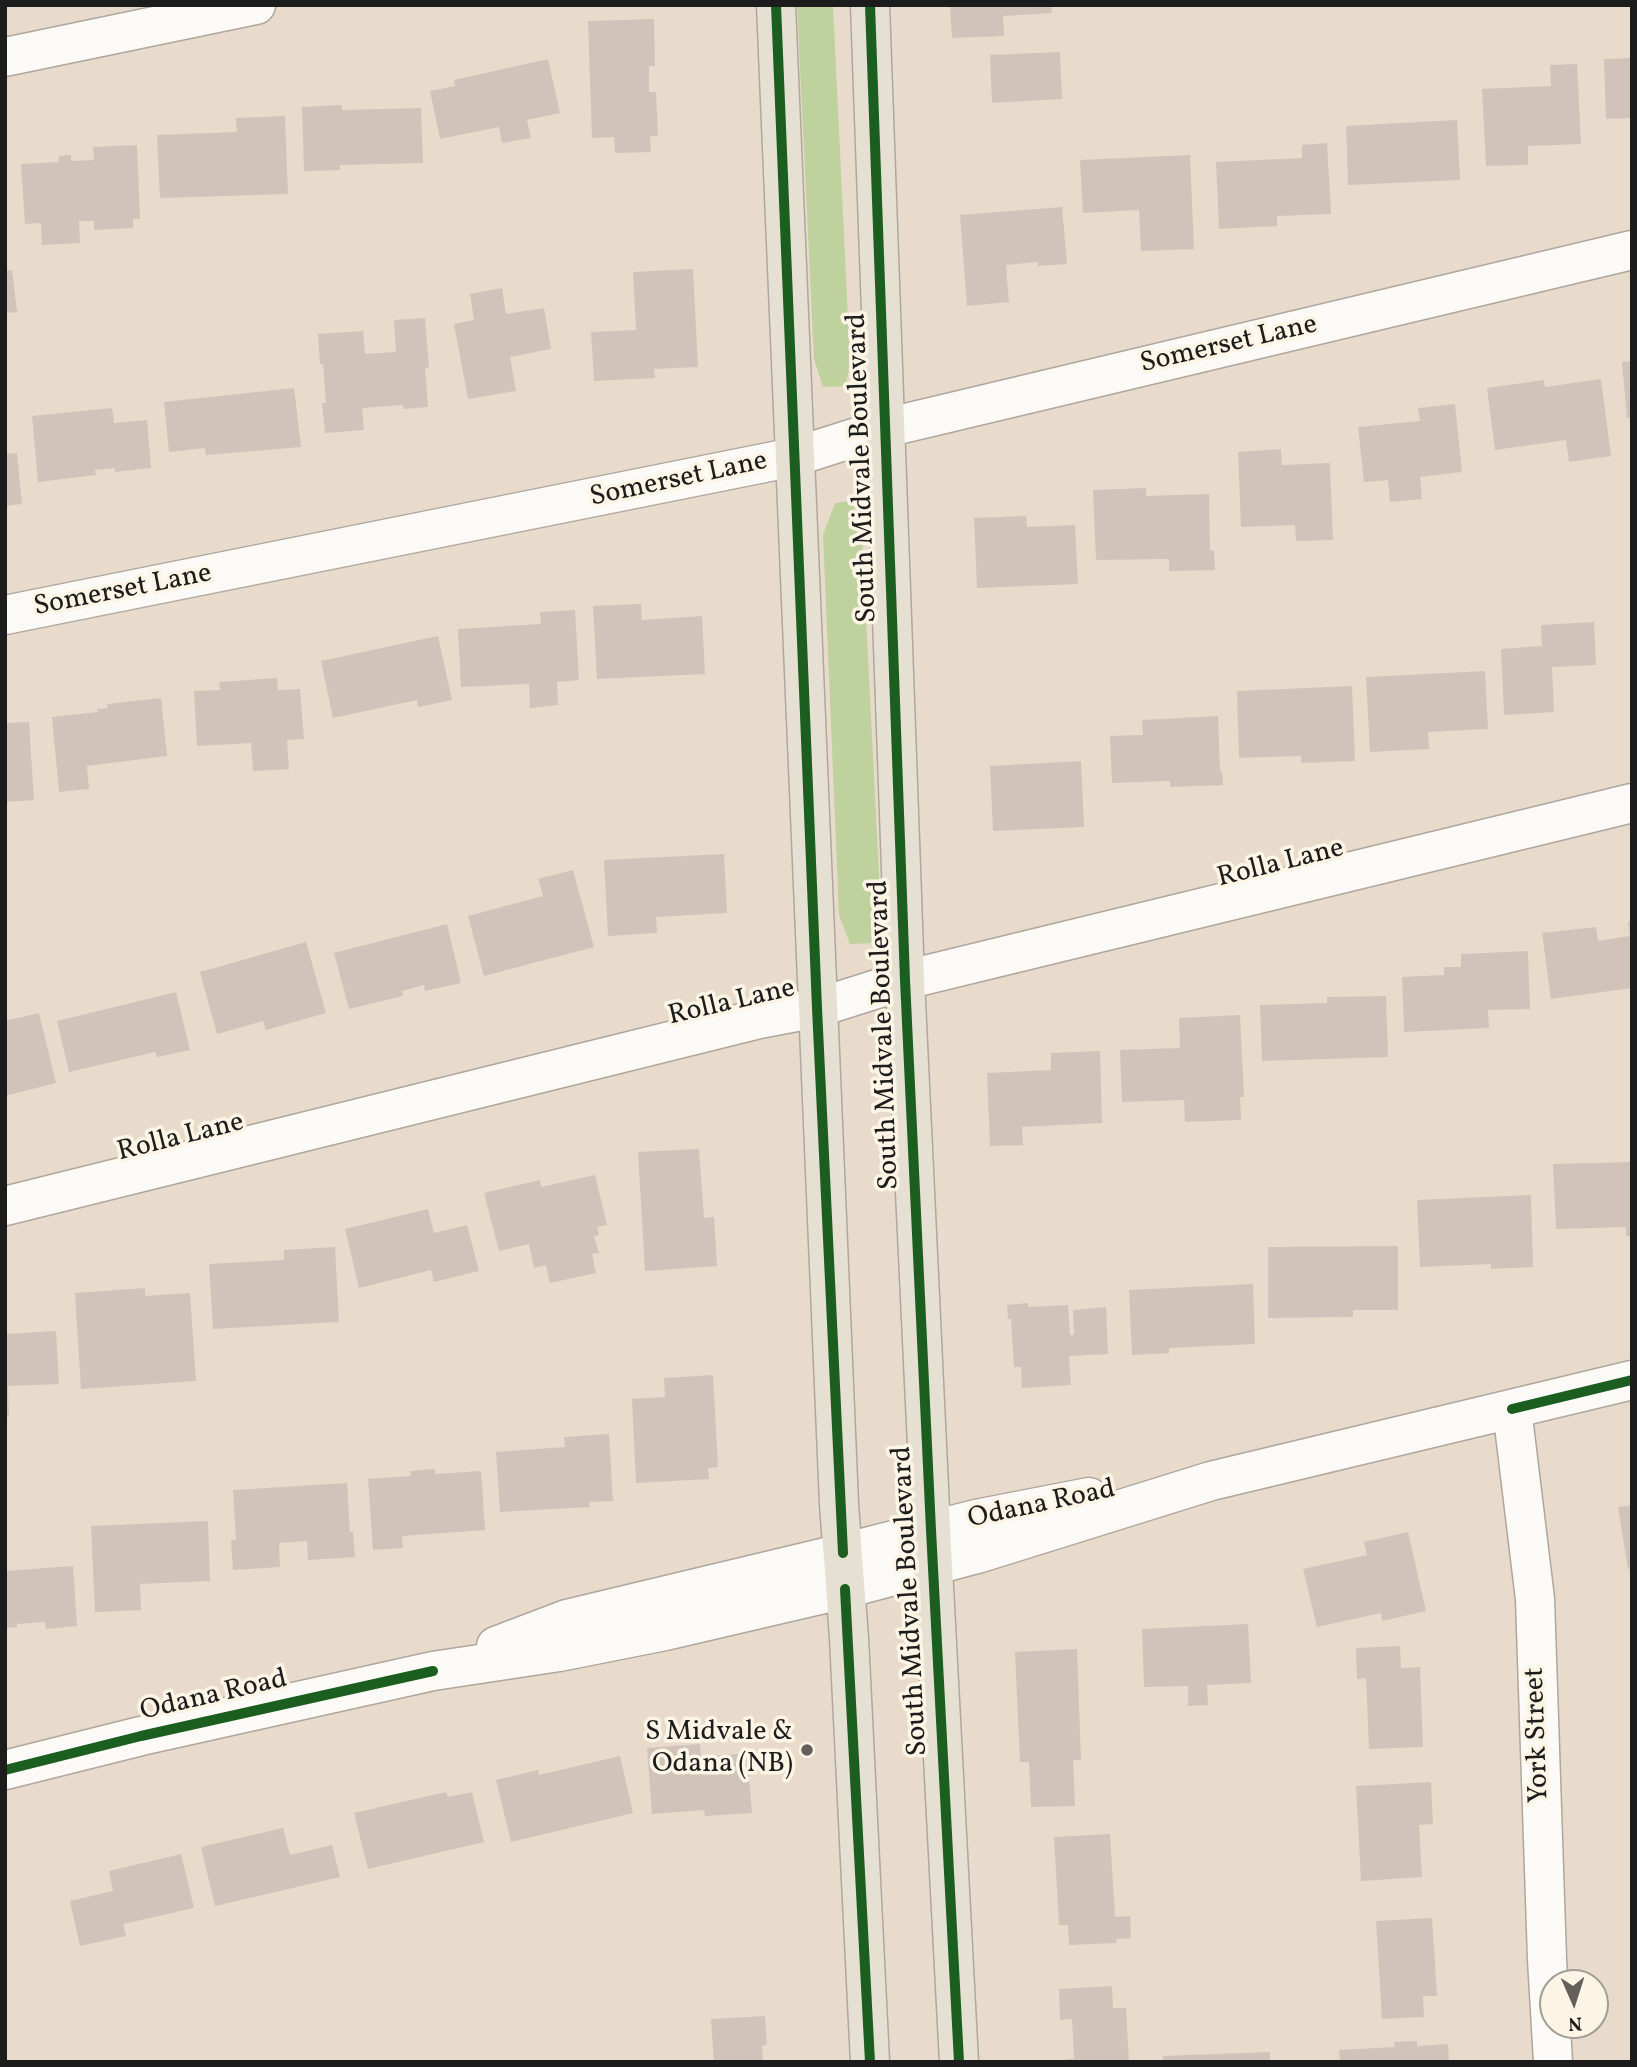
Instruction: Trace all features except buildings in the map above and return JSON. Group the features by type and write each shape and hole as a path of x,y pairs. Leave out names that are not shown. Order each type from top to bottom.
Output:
{"main road":[{"path":"776,5 817,1008 870,2062"},
{"name":"South Midvale Boulevard","path":"870,5 905,979 960,2062"}],"street":[{"path":"5,57 256,5"},
{"name":"Somerset Lane","path":"5,615 794,457 885,428 1632,250"},
{"name":"Rolla Lane","path":"5,1206 759,1019 817,1008 905,979 1632,803"},
{"name":"Odana Road","path":"5,1770 141,1736 433,1671 567,1619 844,1571 932,1547 977,1554 1211,1481 1632,1380"},
{"name":"York Street","path":"1512,1409 1535,1599 1553,2062"}],"green space":[{"path":"797,5 833,5 850,360 846,386 823,387 814,359"},
{"path":"853,501 862,537 881,915 876,943 850,944 839,915 823,535 835,503"}],"cycle path":[{"path":"776,5 817,1008 843,1553"},
{"path":"870,5 905,980 959,2062"},
{"path":"1512,1409 1632,1380"},
{"path":"845,1589 870,2062"},
{"path":"5,1770 141,1736 433,1671"}],"place":[{"name":"S Midvale & Odana (NB)","path":"807,1750"}]}
